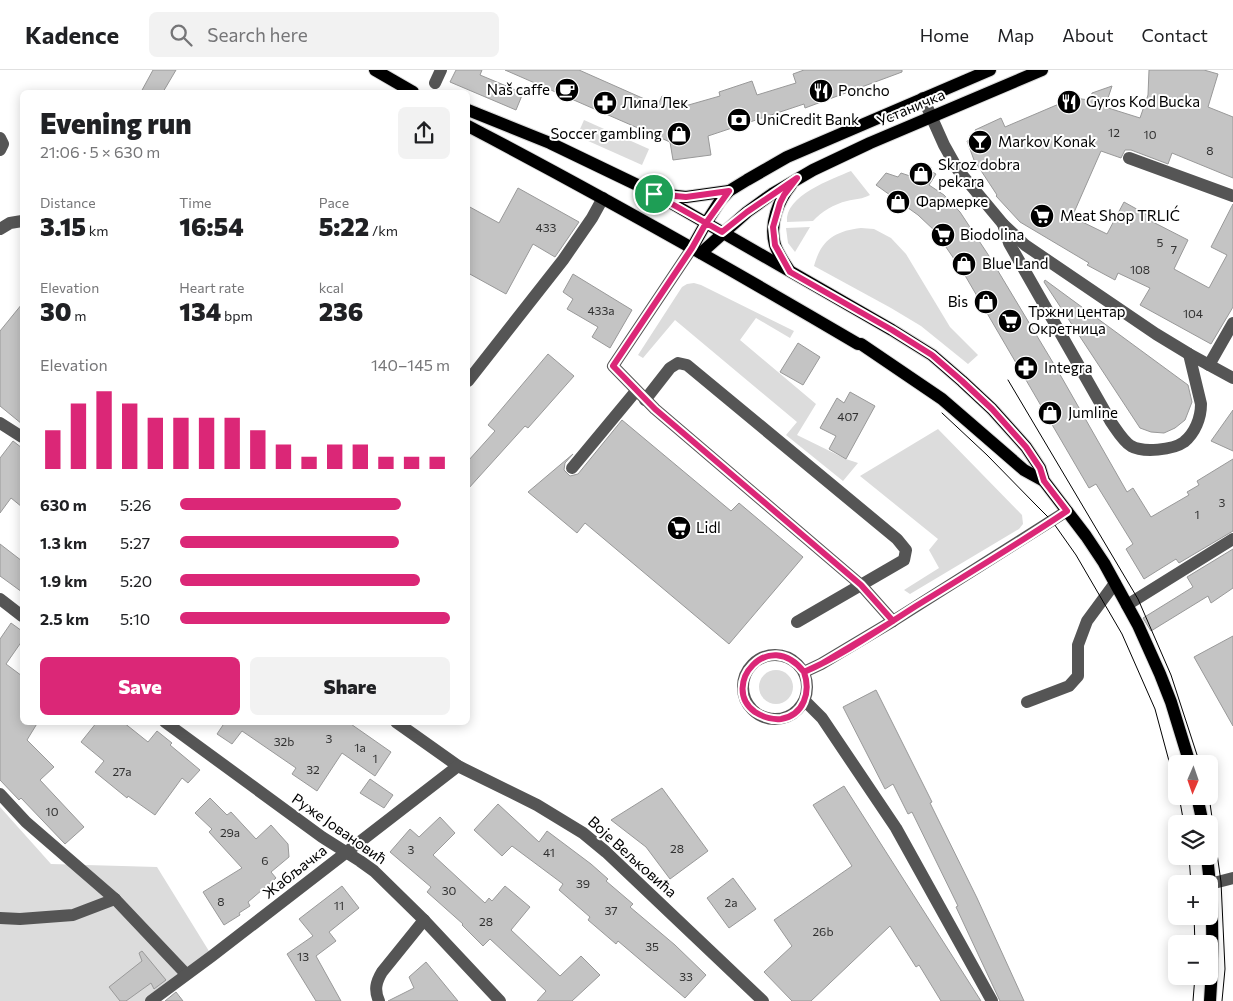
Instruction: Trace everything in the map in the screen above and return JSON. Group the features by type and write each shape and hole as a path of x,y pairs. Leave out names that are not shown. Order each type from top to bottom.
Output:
{"main road":[{"path":"375,70 410,90"},
{"name":"Устаничка","path":"696,250 706,223 729,191 787,157 990,70"},
{"name":"Устаничка","path":"696,250 797,178 832,160 1042,70"},
{"path":"391,79 419,90"},
{"path":"470,111 550,143 654,194 877,321 932,355 962,381 1026,447 1037,463 1044,481 1090,543 1115,583 1164,685 1187,755"},
{"path":"470,127 603,198 861,344 942,399 1024,470 1044,481"},
{"path":"790,272 775,245 773,227 780,203 797,178"},
{"path":"654,194 686,197 729,191"},
{"path":"1210,1001 1212,925"}],"street":[{"path":"436,83 441,70"},
{"path":"923,98 958,170 1003,224 1025,245 1189,354 1233,378"},
{"path":"0,138 3,144 0,150"},
{"path":"1129,158 1233,196"},
{"path":"470,378 563,260 592,218 603,198"},
{"path":"0,228 10,223 20,221"},
{"path":"1003,224 1009,243 1111,422 1131,446 1155,450 1168,448 1183,443 1193,432 1201,412 1201,404 1189,354"},
{"path":"696,250 613,366 641,395 861,585 893,621"},
{"path":"1209,365 1233,323"},
{"path":"572,468 641,395 670,368 678,363 688,365 897,539 906,550 904,560 797,622"},
{"path":"0,423 20,436"},
{"path":"804,672 821,664 893,621 1067,511"},
{"path":"1127,605 1233,539"},
{"path":"1027,702 1069,686 1078,676 1078,645 1087,621 1115,583"},
{"path":"0,599 20,614"},
{"path":"780,655 790,658 804,672 808,681 808,692 799,710 791,716 771,719 761,716 747,702 743,688 746,673 752,664 760,658 780,655"},
{"path":"805,701 822,718 896,828 992,1001"},
{"name":"Руже Јовановић","path":"169,725 322,837 374,871 424,920 500,1001"},
{"name":"Воје Вељковића","path":"400,725 458,766 537,805 583,833 612,858 763,1001"},
{"name":"Жабљачка","path":"151,1001 458,766"},
{"path":"0,794 26,822 115,899 186,974"},
{"path":"1218,882 1233,878"},
{"path":"0,918 20,919 73,914 115,899"},
{"path":"379,1001 376,992 378,980 382,972 424,920"}],"shaded area":[{"path":"584,120 649,149 642,165 577,136"},
{"path":"851,171 870,195 837,204 813,221 787,222 788,213 793,204 801,197 822,184"},
{"path":"810,227 795,252 788,243 786,228"},
{"path":"852,229 874,229 891,238 906,254 950,327 978,355 968,364 921,326 814,266 825,243 830,238"},
{"path":"694,283 794,331 790,338 756,318 740,340 816,404 797,435 858,463 843,481 786,435 797,422 675,320 643,358 638,355 682,287"},
{"path":"938,429 1022,515 1023,524 1019,529 910,594 904,590 939,568 929,550 938,539 860,476"},
{"path":"776,670 783,671 788,675 792,680 792,694 788,699 783,703 776,704 769,703 764,699 760,694 759,687 760,680 764,675 769,671"},
{"path":"0,807 51,864 157,867 212,956 151,1001 0,1001"}],"building":[{"path":"153,70 176,70 164,90 142,90"},
{"path":"456,70 482,70 480,75 523,93 516,110 450,82"},
{"path":"505,70 579,70 658,105 662,96 685,106 720,96 719,92 752,81 757,95 796,83 793,74 804,70 902,70 902,72 805,108 804,104 708,136 711,155 673,160 670,142"},
{"path":"1149,70 1204,70 1218,74 1208,107 1233,117 1233,178 1172,153 1168,164 1131,150 1125,150 1121,158 1101,151 1072,217 1107,234 1124,202 1151,217 1149,220 1188,240 1174,269 1209,288 1227,255 1211,247 1233,204 1233,307 1211,344 1140,305 1150,288 1118,273 1115,280 1087,265 1089,263 1020,222 996,196 974,160 967,141 978,137 975,130 1001,118 1005,127 1073,98 1090,100 1092,93 1112,86 1105,107 1140,118 1148,95"},
{"name":"Тржни центар Окретница","path":"920,165 936,174 929,185 944,195 960,212 989,256 1058,371 1127,492 1133,488 1151,517 1189,495 1187,492 1199,485 1197,481 1233,459 1233,531 1179,563 1176,559 1144,579 1126,549 1133,544 1096,484 1089,488 963,272 935,231 918,215 876,185 886,173 898,177 901,173 913,177"},
{"path":"518,188 579,222 555,257 533,244 506,294 470,274 470,207 499,223"},
{"path":"573,274 632,310 610,348 592,337 598,327 567,309 573,299 563,292"},
{"path":"1045,280 1188,385 1192,402 1185,420 1175,428 1164,433 1151,432 1140,428 1044,282"},
{"path":"20,306 20,422 0,406 0,331"},
{"path":"798,343 820,357 803,385 780,372"},
{"path":"548,354 574,376 528,428 525,426 470,487 470,459 495,431 488,425"},
{"path":"850,392 875,406 846,459 829,449 836,436 820,428 837,398 844,403"},
{"path":"1233,410 1233,451 1211,441"},
{"name":"Lidl","path":"622,420 731,511 739,503 803,557 729,644 585,523 577,533 528,492 573,454 565,463 564,470 570,476 578,474"},
{"path":"13,441 20,446 20,505 11,498 0,513 0,458"},
{"path":"0,544 20,559 20,591 0,576"},
{"path":"1233,549 1233,588 1211,603 1208,596 1151,631 1143,618 1193,587 1187,577"},
{"path":"11,623 20,630 20,644 6,664 20,674 20,725 36,725 27,740 54,767 40,780 84,827 65,844 21,798 19,800 0,780 0,639"},
{"path":"1233,636 1233,726 1194,657"},
{"path":"876,690 932,802 930,803 977,898 1024,1001 1000,1001 956,907 958,906 912,812 908,814 893,784 885,789 843,707"},
{"path":"95,725 127,725 148,742 157,731 172,743 170,745 200,770 188,783 182,778 155,815 128,796 127,798 95,772 104,761 81,742"},
{"path":"223,725 352,725 391,752 375,776 342,753 317,791 292,774 296,768 242,731 232,744 217,734"},
{"path":"370,779 393,795 384,808 360,793"},
{"path":"844,786 981,1001 941,1001 919,965 916,967 890,926 811,1001 792,1001 764,972 792,946 774,920 852,866 813,805"},
{"path":"662,788 708,851 670,879 646,847 611,820"},
{"path":"210,798 227,815 231,812 256,839 271,825 288,844 289,857 271,872 276,878 248,902 250,906 224,925 203,892 242,868 209,832 212,829 195,813"},
{"path":"498,804 539,842 547,831 591,864 608,879 606,881 633,904 630,907 675,945 706,975 685,998 618,941 616,944 588,920 590,917 559,890 563,884 512,846 502,856 474,830"},
{"path":"440,817 455,833 433,855 485,903 489,898 492,901 505,886 530,907 511,930 560,976 581,956 600,975 572,1001 537,1001 546,991 490,939 483,946 463,924 427,892 431,887 390,852 410,829 419,837"},
{"path":"733,878 756,909 729,928 707,898"},
{"path":"342,886 359,908 329,932 336,941 316,956 341,1001 316,1001 287,954 313,936 299,919"},
{"path":"142,951 166,980 154,989 151,983 126,1001 120,1001 109,987 142,961 139,953"},
{"path":"426,962 458,1001 388,1001 414,988 409,977"},
{"path":"176,992 183,1001 165,1001"}],"tram line":[{"path":"1008,380 1138,599 1171,675 1197,755"},
{"path":"942,413 987,455 1052,521 1076,555 1122,634 1155,709 1168,757"},
{"path":"1181,805 1182,815"},
{"path":"1210,805 1221,882 1225,969 1222,1001"},
{"path":"1190,865 1190,875"},
{"path":"1194,925 1195,935"},
{"path":"1193,1001 1194,985"}],"place":[{"name":"Naš caffe","path":"567,90"},
{"name":"Poncho","path":"821,91"},
{"name":"Gyros Kod Bucka","path":"1069,102"},
{"name":"Липа Лек","path":"605,103"},
{"name":"UniCredit Bank","path":"739,120"},
{"name":"Soccer gambling","path":"679,134"},
{"name":"Markov Konak","path":"980,142"},
{"name":"Skroz dobra pekara","path":"921,174"},
{"name":"Фармерке","path":"898,202"},
{"name":"Meat Shop TRLIĆ","path":"1042,216"},
{"name":"Biodolina","path":"943,235"},
{"name":"Blue Land","path":"964,264"},
{"name":"Bis","path":"986,302"},
{"name":"Тржни центар Окретница","path":"1010,321"},
{"name":"Integra","path":"1026,368"},
{"name":"Jumline","path":"1050,413"},
{"name":"Lidl","path":"679,528"}],"route":[{"path":"654,194 686,197 729,191 706,223 722,232 772,194 797,178 780,203 773,227 775,245 790,272 838,298 932,355 992,409 1014,433 1040,468 1044,481 1067,511 988,562 893,621 861,640 821,664 804,672 790,658 770,655 760,658 752,664 746,673 743,682 743,693 753,710 761,716 781,719 791,716 799,710 805,701 808,692 808,681 804,672 821,664 893,621 861,585 655,409 613,366 692,248 706,223 654,194"}]}
